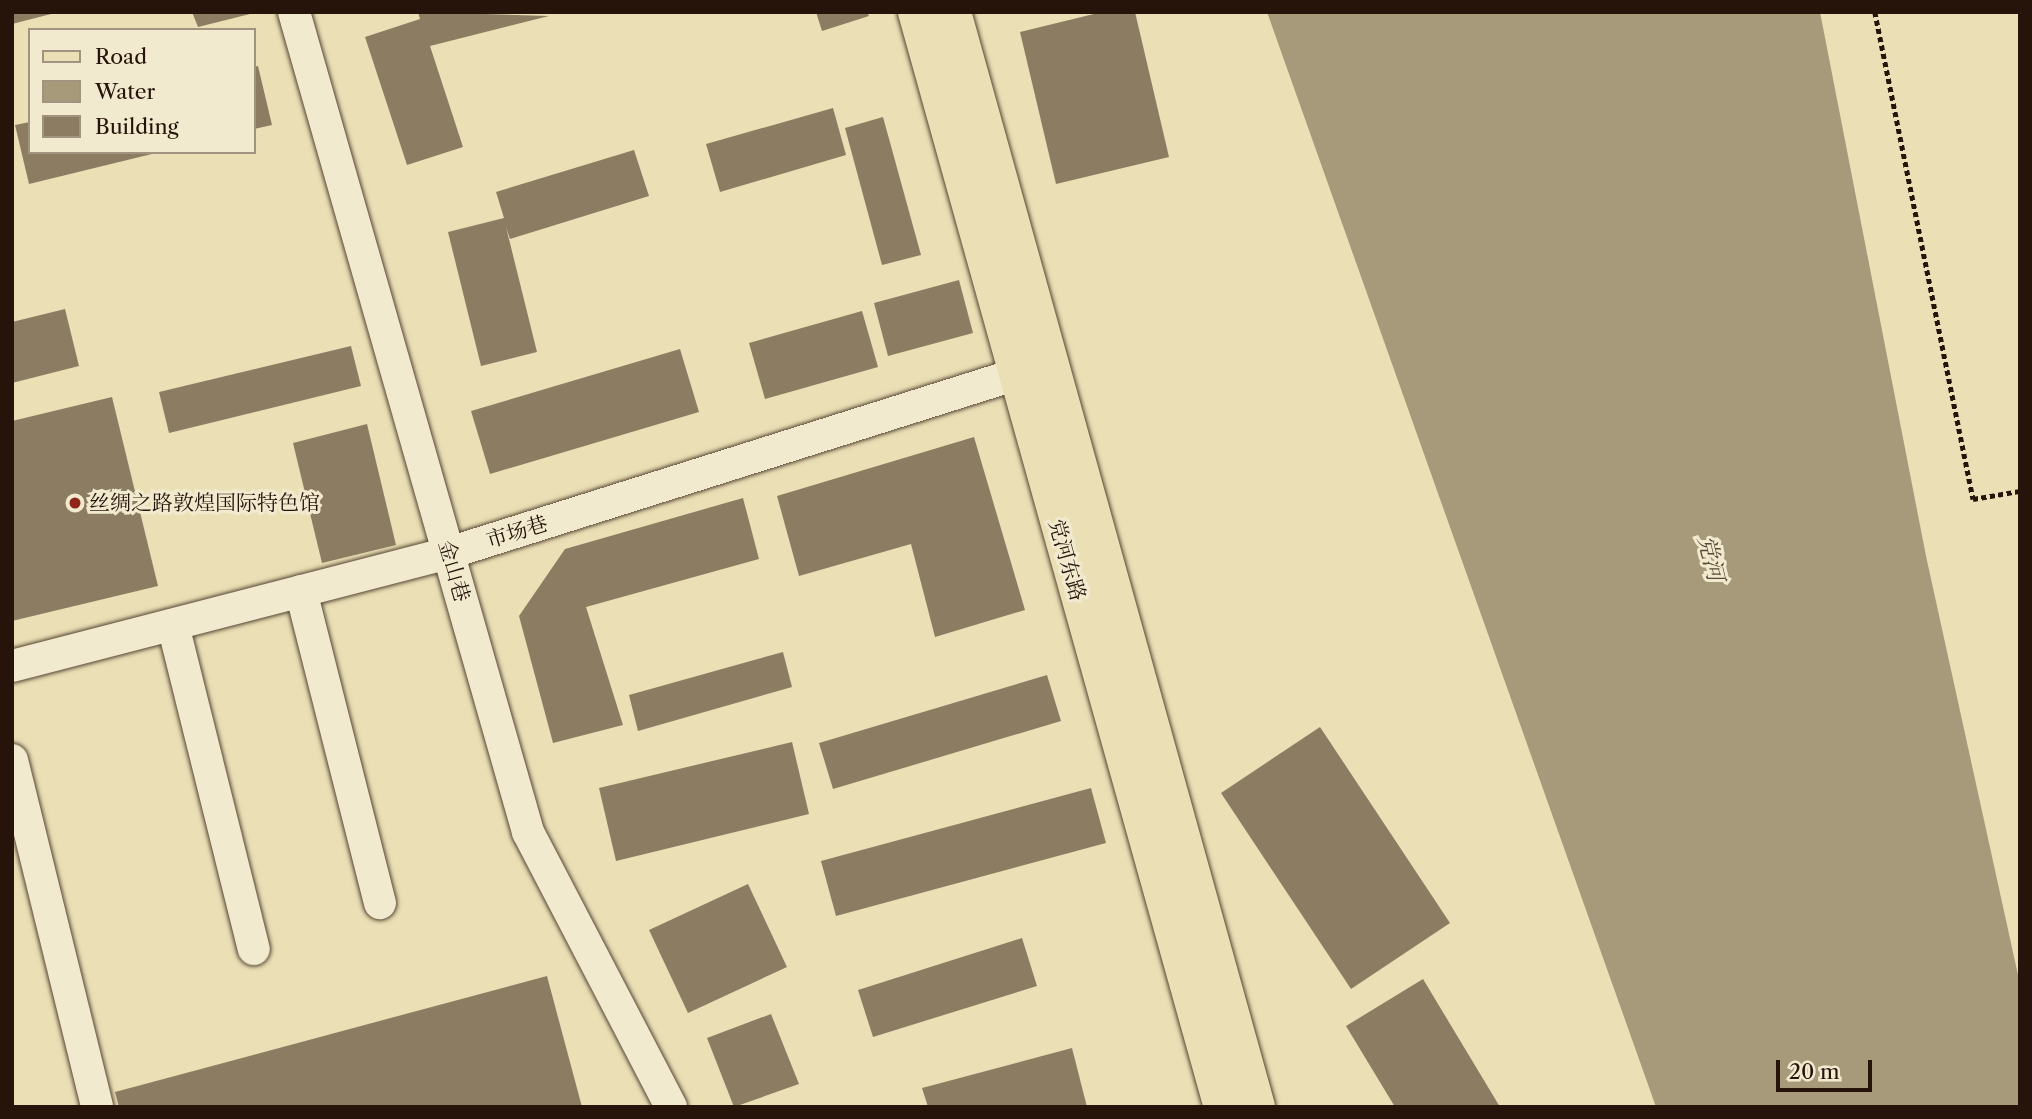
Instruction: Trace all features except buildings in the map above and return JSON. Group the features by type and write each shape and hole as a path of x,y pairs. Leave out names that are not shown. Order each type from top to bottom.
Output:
{"main road":[{"name":"党河东路","path":"917,12 1014,375 1223,1107"},
{"path":"952,12 1256,1107"}],"street":[{"name":"金山巷","path":"294,12 528,832 671,1107"},
{"name":"市场巷","path":"12,666 449,553 1014,375"},
{"path":"302,592 380,903"},
{"path":"173,625 254,949"},
{"path":"12,760 97,1107"}],"path":[{"path":"1875,12 1973,499 2020,491"}],"water":[{"name":"党河","path":"1267,12 1820,12 1926,556 2020,984 2020,1107 1656,1107"}],"place":[{"name":"丝绸之路敦煌国际特色馆","path":"75,503"}]}
